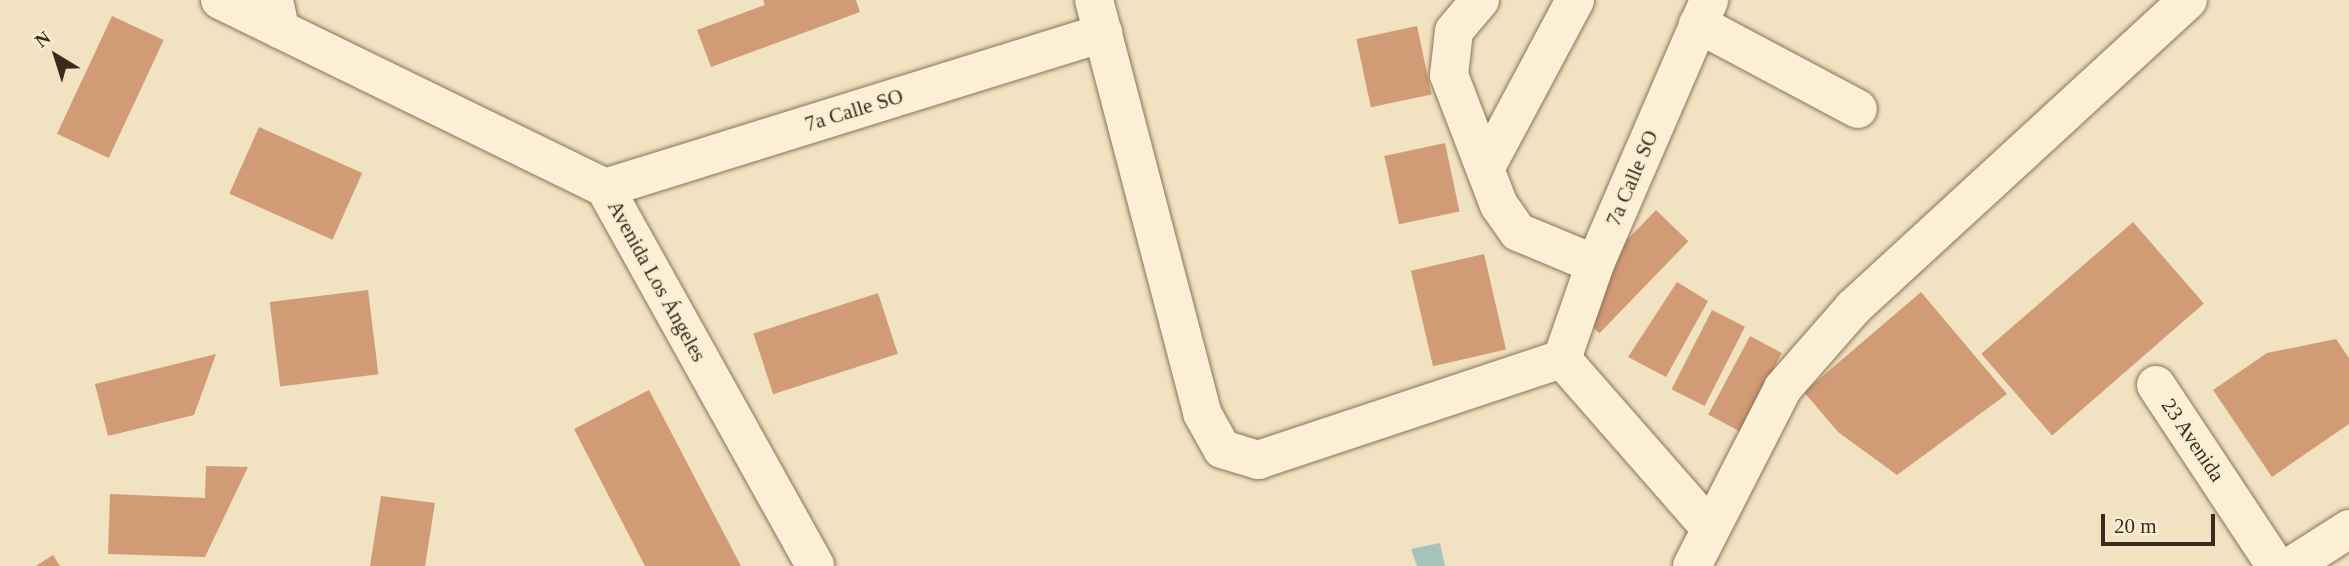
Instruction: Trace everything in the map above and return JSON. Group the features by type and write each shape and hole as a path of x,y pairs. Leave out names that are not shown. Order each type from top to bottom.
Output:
{"street":[{"name":"Avenida Los Ángeles","path":"220,0 277,15 605,188 815,566"},
{"path":"1480,0 1454,31 1450,75 1499,205 1518,232 1595,264"},
{"path":"1486,167 1575,0"},
{"path":"1692,566 1783,388 1853,308 2188,0"},
{"path":"1703,12 1858,109"},
{"name":"7a Calle SO","path":"1562,359 1595,264 1703,12"},
{"path":"1098,17 1202,413 1222,449 1258,460 1562,359 1710,528"},
{"name":"7a Calle SO","path":"605,188 1098,17"},
{"name":"23 Avenida","path":"2156,385 2276,566"},
{"path":"2291,566 2349,528"}],"water":[{"path":"1440,543 1445,566 1417,566 1411,549"}],"building":[{"path":"763,0 856,0 860,12 711,67 697,30 765,5"},
{"path":"112,16 164,40 109,158 57,134"},
{"path":"1417,26 1432,94 1371,107 1356,39"},
{"path":"259,127 362,173 333,240 229,194"},
{"path":"1445,143 1460,211 1399,224 1384,156"},
{"path":"1656,210 1688,241 1599,333 1567,302"},
{"path":"2133,222 2204,304 2052,435 1981,354"},
{"path":"1484,254 1506,349 1433,366 1411,271"},
{"path":"1677,282 1708,301 1666,377 1628,357"},
{"path":"368,290 378,374 280,386 270,302"},
{"path":"1921,292 2007,394 1897,475 1838,432 1804,392"},
{"path":"878,293 898,354 773,394 753,333"},
{"path":"1712,310 1745,327 1705,406 1672,389"},
{"path":"1750,336 1782,353 1740,431 1708,415"},
{"path":"2336,339 2349,358 2349,424 2272,477 2213,390 2267,353"},
{"path":"216,354 194,415 108,436 95,384"},
{"path":"649,390 741,566 645,566 574,429"},
{"path":"206,466 248,467 205,557 108,554 110,494 205,498"},
{"path":"381,496 435,503 425,566 370,566"},
{"path":"53,555 60,566 36,566"}]}
